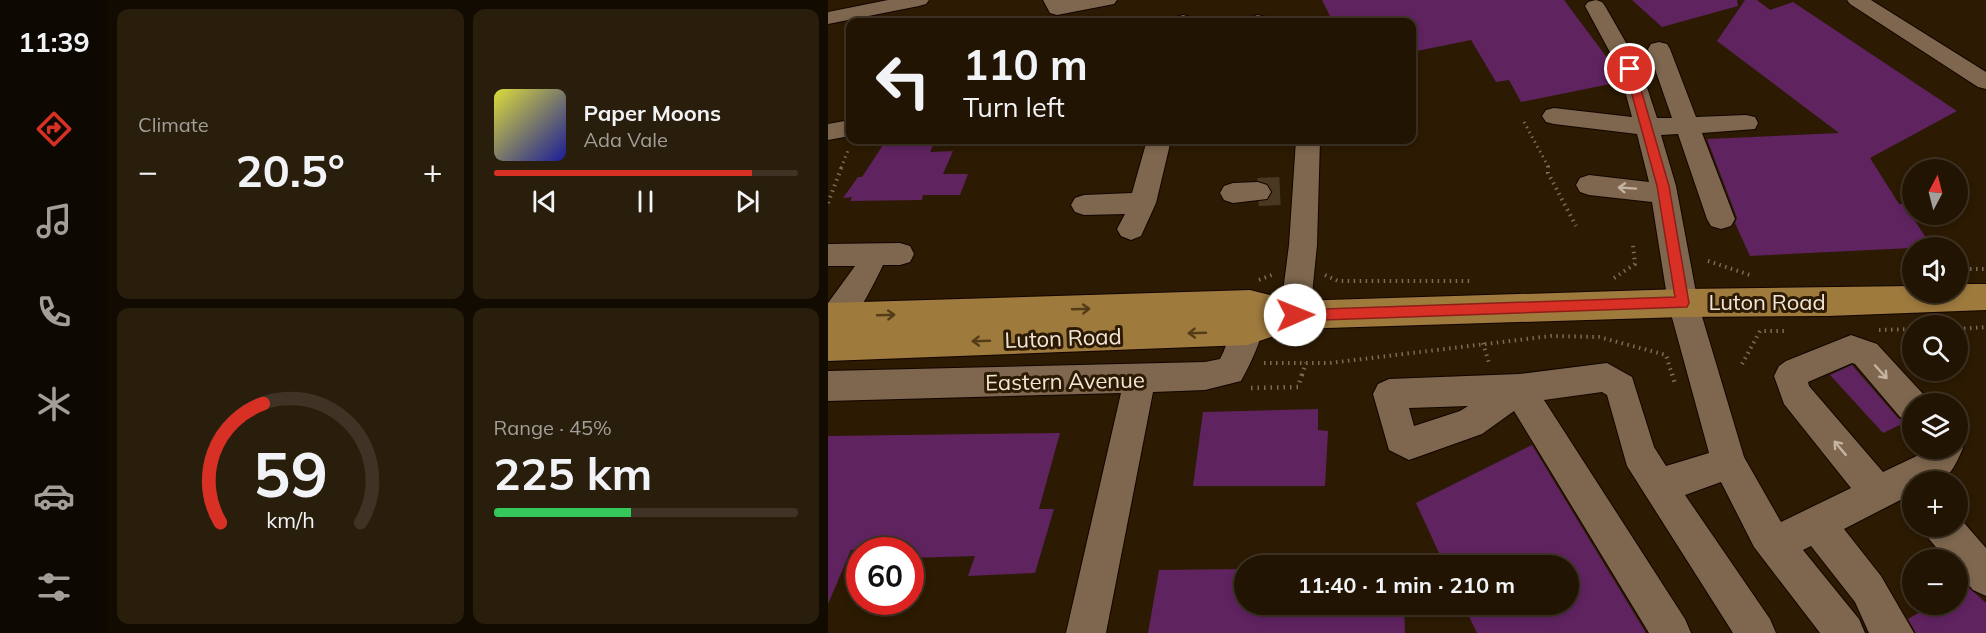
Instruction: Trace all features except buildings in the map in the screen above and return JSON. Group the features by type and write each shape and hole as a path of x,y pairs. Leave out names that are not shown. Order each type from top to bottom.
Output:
{"main road":[{"name":"Luton Road","path":"830,327 1683,303 1828,302 1986,297"}],"street":[{"path":"828,18 919,0"},
{"path":"1053,0 1057,9 1107,0"},
{"path":"1857,0 1986,82"},
{"path":"1595,6 1630,69 1648,127 1664,193 1683,303 1729,463 1774,544 1845,633"},
{"path":"1659,49 1720,219"},
{"path":"1640,101 1628,100 1554,116 1648,127 1746,123"},
{"path":"828,132 846,136"},
{"path":"1131,229 1143,203 1158,144"},
{"path":"1281,191 1306,144"},
{"path":"1589,185 1664,193"},
{"path":"1233,193 1281,191"},
{"path":"1281,191 1303,245 1295,315"},
{"path":"1084,205 1143,203"},
{"path":"828,255 887,255 862,280 830,327"},
{"name":"Eastern Avenue","path":"828,386 1206,376 1230,371 1239,357 1249,317"},
{"path":"1897,489 1795,394 1790,376 1851,349 1866,354 1902,395"},
{"path":"1671,633 1519,389 1607,377 1621,387 1639,454 1756,633"},
{"path":"1086,633 1140,379"},
{"path":"1774,544 1816,523 1897,489 1938,459"},
{"path":"1658,486 1729,463"},
{"path":"1816,523 1868,590 1889,626"},
{"path":"1951,537 1986,577"}],"path":[{"path":"1524,122 1576,226"},
{"path":"828,203 848,144"},
{"path":"828,184 836,183"},
{"path":"1610,281 1635,264 1633,245"},
{"path":"1708,261 1761,278"},
{"path":"1322,274 1338,281 1480,281"},
{"path":"1968,328 1986,327"},
{"path":"1742,364 1760,332"},
{"path":"1599,337 1666,355 1676,388"}],"tunnel":[{"path":"1258,192 1280,191"}],"route":[{"path":"1295,315 1683,303 1663,186 1630,69"}]}
